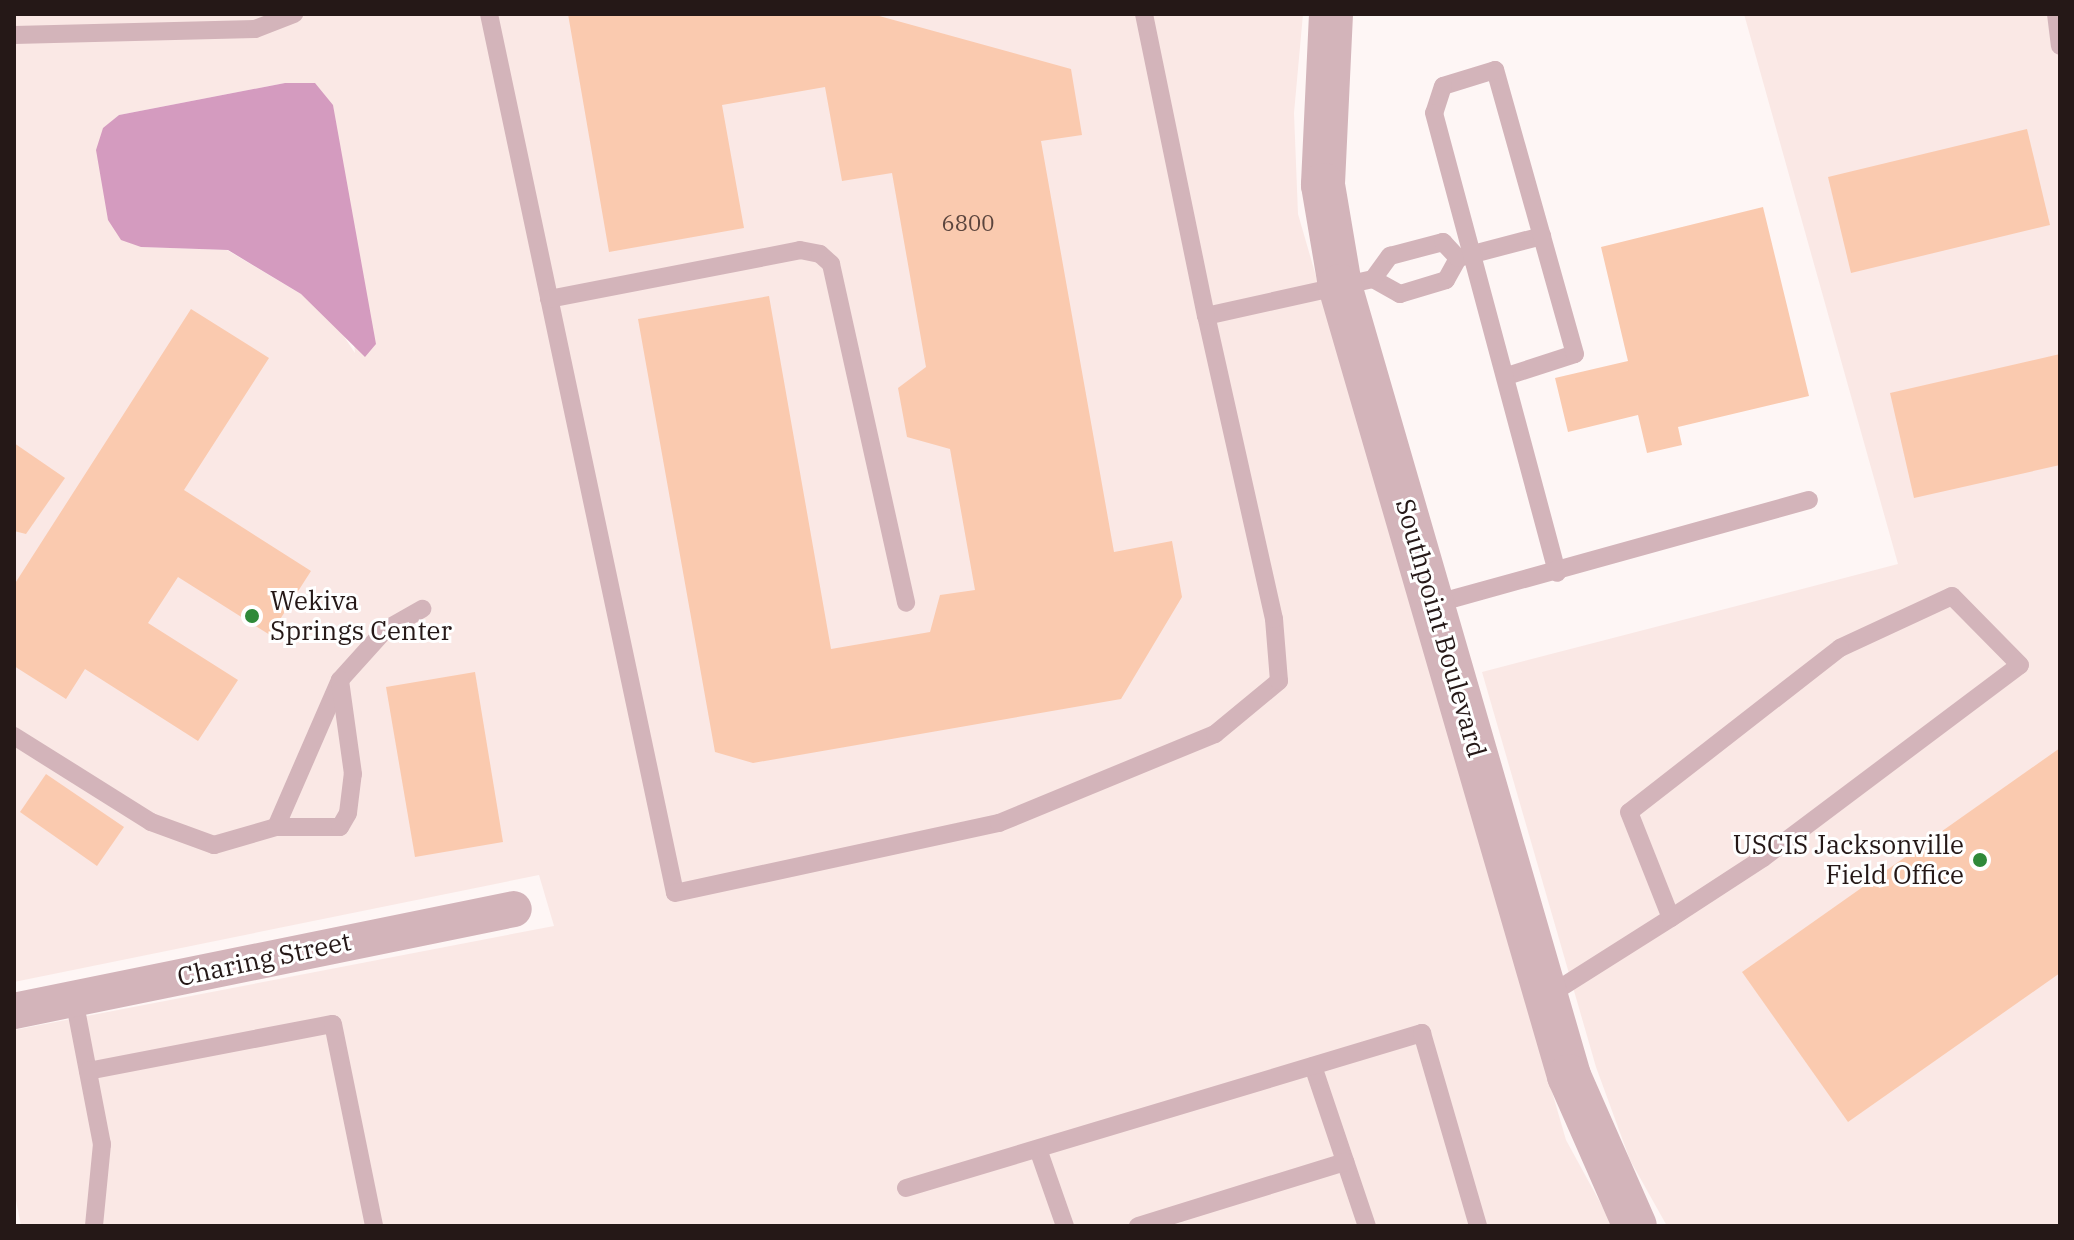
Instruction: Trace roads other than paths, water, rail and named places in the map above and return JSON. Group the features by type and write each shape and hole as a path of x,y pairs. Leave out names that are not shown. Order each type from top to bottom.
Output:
{"street":[{"name":"Southpoint Boulevard","path":"1331,14 1323,185 1356,282 1434,604 1546,997 1594,1143 1635,1226"},
{"name":"Charing Street","path":"14,1011 514,909"}],"lane":[{"path":"14,35 255,29 294,14"},
{"path":"489,14 675,893 999,823 1215,734 1279,681 1274,619 1206,316 1144,14"},
{"path":"2056,14 2060,46"},
{"path":"1507,376 1575,354 1495,70 1443,86 1434,113 1476,252 1507,376 1557,573"},
{"path":"1356,282 1400,294 1446,280 1458,258 1542,236"},
{"path":"1206,316 1356,282 1390,256 1443,242 1458,258"},
{"path":"549,299 800,250 820,254 831,264 906,603"},
{"path":"1434,604 1557,573 1809,500"},
{"path":"1546,997 1671,918 1763,858 2020,665 1952,596 1840,648 1629,812 1671,918"},
{"path":"276,827 340,680 385,630 422,609"},
{"path":"14,736 151,822 214,845 276,827 340,827 348,813 353,774 340,680"},
{"path":"74,999 102,1144 94,1226"},
{"path":"88,1071 333,1024 374,1226"},
{"path":"906,1188 1422,1033 1478,1226"},
{"path":"1313,1066 1367,1226"},
{"path":"1038,1149 1065,1226"},
{"path":"1138,1226 1345,1162"}],"place":[{"name":"Wekiva Springs Center","path":"252,616"},
{"name":"USCIS Jacksonville Field Office","path":"1980,860"}]}
